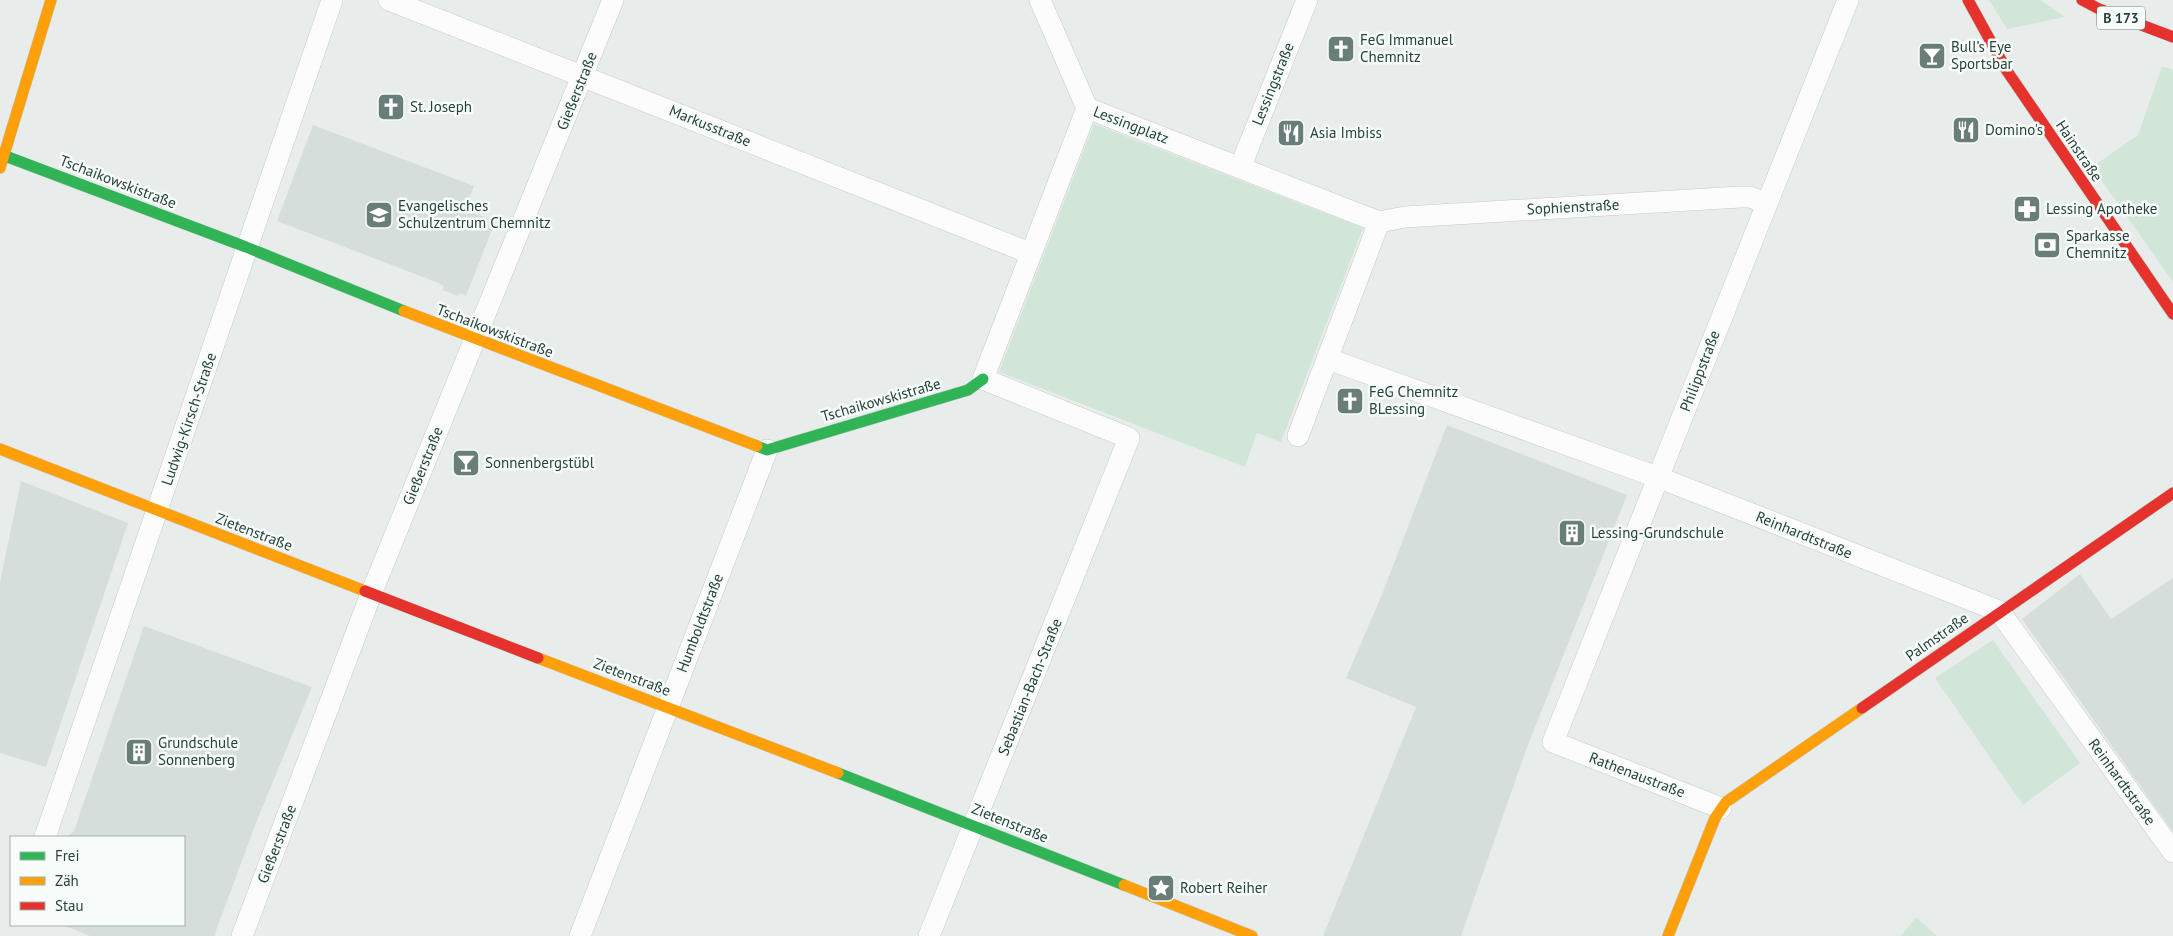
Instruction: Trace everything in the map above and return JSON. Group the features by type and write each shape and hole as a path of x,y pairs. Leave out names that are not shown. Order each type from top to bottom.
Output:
{"street":[{"path":"0,168 2,155 51,0"},
{"name":"Ludwig-Kirsch-Straße","path":"45,836 332,0"},
{"name":"Markusstraße","path":"389,0 1030,253"},
{"name":"Gießerstraße","path":"242,936 372,594 613,0"},
{"path":"1040,0 1087,108"},
{"name":"Lessingstraße","path":"1240,168 1307,0"},
{"name":"Philippstraße","path":"1553,742 1660,478 1766,203 1848,0"},
{"name":"Hainstraße","path":"1968,0 2007,71 2173,314"},
{"name":"B 173","path":"2082,0 2099,9 2173,37"},
{"name":"Lessingplatz","path":"982,379 1087,108 1379,222"},
{"name":"Tschaikowskistraße","path":"2,155 246,247 475,340 766,450 968,390 982,379"},
{"name":"Sophienstraße","path":"1379,222 1405,217 1740,197 1750,197 1766,203"},
{"path":"1298,436 1379,222"},
{"name":"Reinhardtstraße","path":"1328,359 1660,478 2000,611 2173,852"},
{"name":"Sebastian-Bach-Straße","path":"930,936 1129,438 982,379"},
{"name":"Zietenstraße","path":"0,449 975,825 1243,934"},
{"name":"Humboldtstraße","path":"580,936 766,450"},
{"name":"Palmstraße","path":"1721,808 1735,794 2173,493"},
{"name":"Rathenaustraße","path":"1553,742 1721,808"},
{"path":"1668,936 1715,818 1721,808"}],"shaded area":[{"name":"Evangelisches Schulzentrum Chemnitz","path":"313,125 474,186 465,209 495,222 466,296 459,293 458,296 443,290 444,286 436,282 277,221"},
{"path":"1447,425 1627,495 1526,750 1461,936 1323,936 1416,707 1346,678 1383,592"},
{"path":"21,481 128,523 46,767 0,753 0,582"},
{"path":"2080,574 2111,619 2173,578 2173,832 2022,619"},
{"path":"144,626 312,687 258,818 214,936 90,936 65,926 185,926 185,836 68,836 74,831"}],"green space":[{"path":"1989,0 2040,0 2065,17 2007,29"},
{"path":"2162,66 2173,70 2173,282 2092,167 2138,135"},
{"path":"1094,124 1363,228 1281,442 1257,433 1245,467 999,372"},
{"path":"1993,640 2080,763 2023,805 1935,678"},
{"path":"1916,917 1937,936 1901,936"}],"traffic: fast":[{"path":"0,154 246,247 404,311"},
{"path":"757,446 767,450 968,390 983,379"},
{"path":"838,773 1124,885"}],"traffic: slow":[{"path":"0,168 51,0"},
{"path":"404,311 757,446"},
{"path":"0,449 365,591"},
{"path":"538,658 838,773"},
{"path":"1668,936 1715,818 1726,802 1862,708"},
{"path":"1124,885 1252,936"}],"traffic: jam":[{"path":"1968,0 2007,71 2173,314"},
{"path":"2082,0 2099,9 2173,37"},
{"path":"1862,708 2173,493"},
{"path":"365,591 538,658"}],"place":[{"name":"FeG Immanuel Chemnitz","path":"1341,49"},
{"name":"Bull’s Eye Sportsbar","path":"1932,56"},
{"name":"St. Joseph","path":"391,107"},
{"name":"Domino's","path":"1966,130"},
{"name":"Asia Imbiss","path":"1291,133"},
{"name":"Lessing Apotheke","path":"2027,209"},
{"name":"Evangelisches Schulzentrum Chemnitz","path":"379,215"},
{"name":"Sparkasse Chemnitz","path":"2047,245"},
{"name":"FeG Chemnitz BLessing","path":"1350,401"},
{"name":"Sonnenbergstübl","path":"466,463"},
{"name":"Lessing-Grundschule","path":"1572,533"},
{"name":"Grundschule Sonnenberg","path":"139,752"},
{"name":"Robert Reiher","path":"1161,888"}]}
